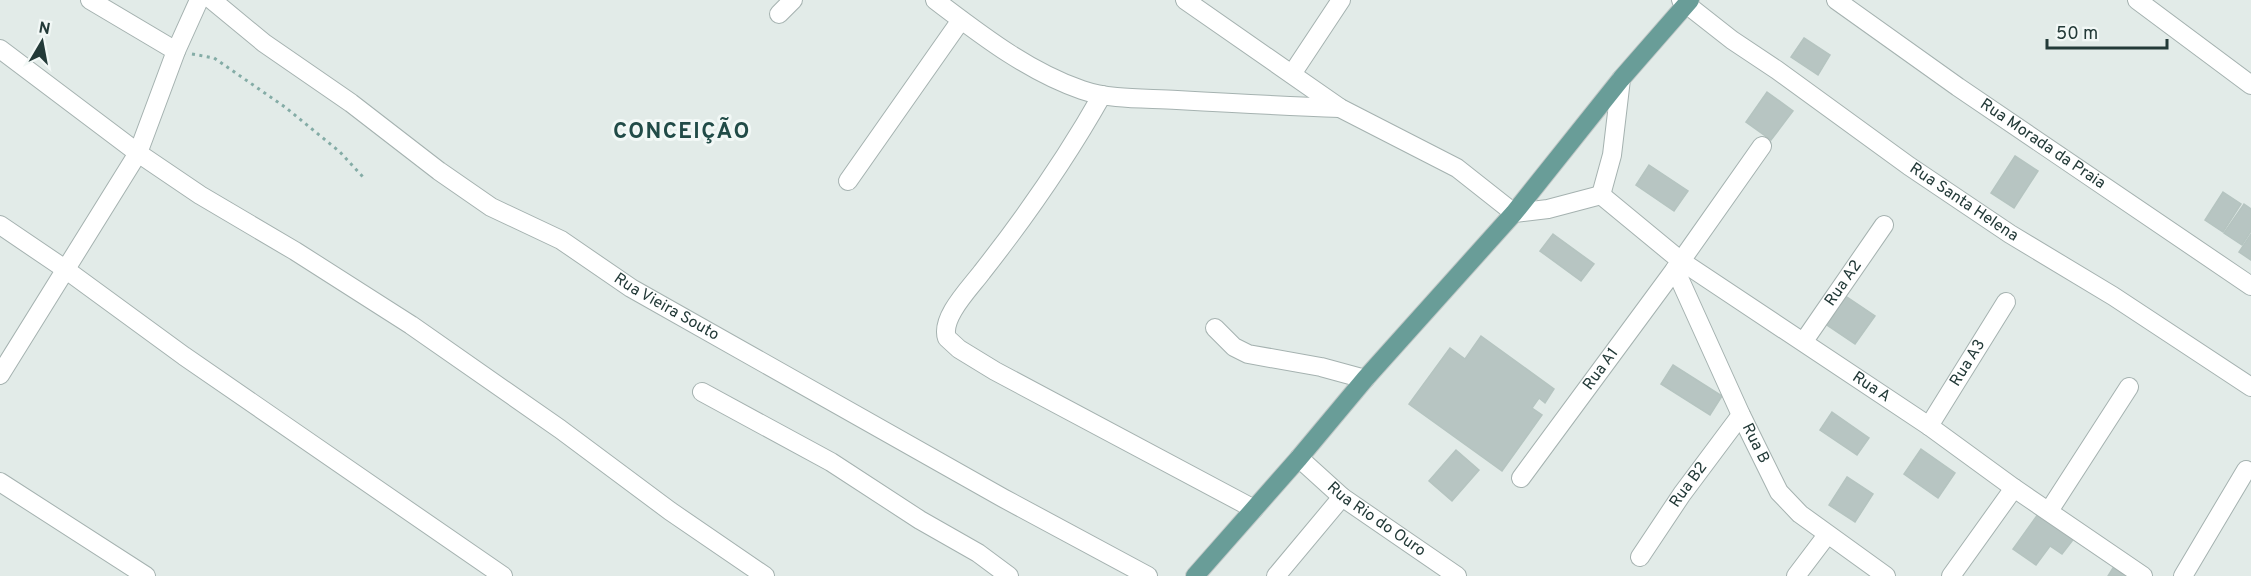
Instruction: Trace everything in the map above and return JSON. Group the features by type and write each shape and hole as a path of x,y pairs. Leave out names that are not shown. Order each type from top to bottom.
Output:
{"main road":[{"path":"1195,576 1365,379 1514,213 1686,2"}],"street":[{"path":"90,0 176,51"},
{"path":"0,375 138,153 176,51 199,0"},
{"name":"Rua Vieira Souto","path":"212,0 264,43 351,103 439,171 491,207 561,240 631,288 1003,498 1148,576"},
{"path":"779,14 793,0"},
{"path":"934,0 995,44 1040,71 1062,82 1102,94 1340,108"},
{"path":"1185,0 1340,108 1457,168 1514,213 1548,209 1601,195 1612,155 1621,80"},
{"path":"1292,74 1341,0"},
{"name":"Rua Morada da Praia","path":"1836,0 1958,87 2251,286"},
{"path":"2136,0 2251,85"},
{"name":"Rua Santa Helena","path":"1686,2 1732,40 1786,76 1909,166 2010,234 2113,296 2251,387"},
{"path":"848,182 961,20"},
{"path":"0,49 138,153 200,195 295,251 411,325 560,429 670,511 765,576"},
{"path":"1102,94 1085,125 1035,202 959,301 945,325 947,338 951,344 995,371 1254,509"},
{"name":"Rua A1","path":"1521,478 1678,265 1762,146"},
{"name":"Rua A","path":"1601,195 1678,265 1804,341 2143,576"},
{"path":"0,225 65,269 184,356 503,576"},
{"name":"Rua A2","path":"1804,341 1884,225"},
{"name":"Rua B","path":"1678,265 1741,415 1779,492 1800,514 1886,576"},
{"name":"Rua A3","path":"1929,426 2006,302"},
{"path":"1215,328 1234,347 1248,354 1321,367 1365,379"},
{"path":"2049,511 2129,387"},
{"path":"702,392 831,462 920,520 978,553 1010,576"},
{"name":"Rua B2","path":"1640,557 1682,494 1741,415"},
{"name":"Rua Rio do Ouro","path":"1299,458 1342,497 1456,576"},
{"path":"2183,576 2246,470"},
{"path":"0,482 146,576"},
{"path":"1951,576 2014,488"},
{"path":"1276,576 1342,497"},
{"path":"1796,576 1827,535"}],"path":[{"path":"176,51 214,58 285,107 340,152 363,177"}],"building":[{"path":"1804,38 1830,55 1818,75 1791,57"},
{"path":"1767,92 1793,111 1771,140 1746,122"},
{"path":"2015,156 2038,171 2014,208 1991,193"},
{"path":"1649,165 1688,191 1674,211 1636,185"},
{"path":"2223,192 2241,204 2223,232 2205,220"},
{"path":"2244,204 2251,209 2251,231 2242,245 2224,233"},
{"path":"1553,234 1594,264 1581,281 1540,251"},
{"path":"2251,234 2251,260 2239,252"},
{"path":"1844,295 1875,316 1855,344 1824,323"},
{"path":"1481,336 1554,389 1545,403 1539,398 1532,408 1542,415 1502,471 1409,404 1450,348 1465,359"},
{"path":"1673,365 1722,396 1710,415 1661,384"},
{"path":"1832,412 1869,438 1857,455 1820,430"},
{"path":"1921,449 1955,473 1938,498 1904,474"},
{"path":"1456,450 1479,470 1452,501 1429,481"},
{"path":"1847,477 1873,494 1855,522 1829,505"},
{"path":"2041,510 2076,536 2062,554 2050,546 2036,565 2013,549"},
{"path":"2113,568 2127,576 2108,576"}],"district":[{"name":"CONCEIÇÃO","path":"682,132"}]}
